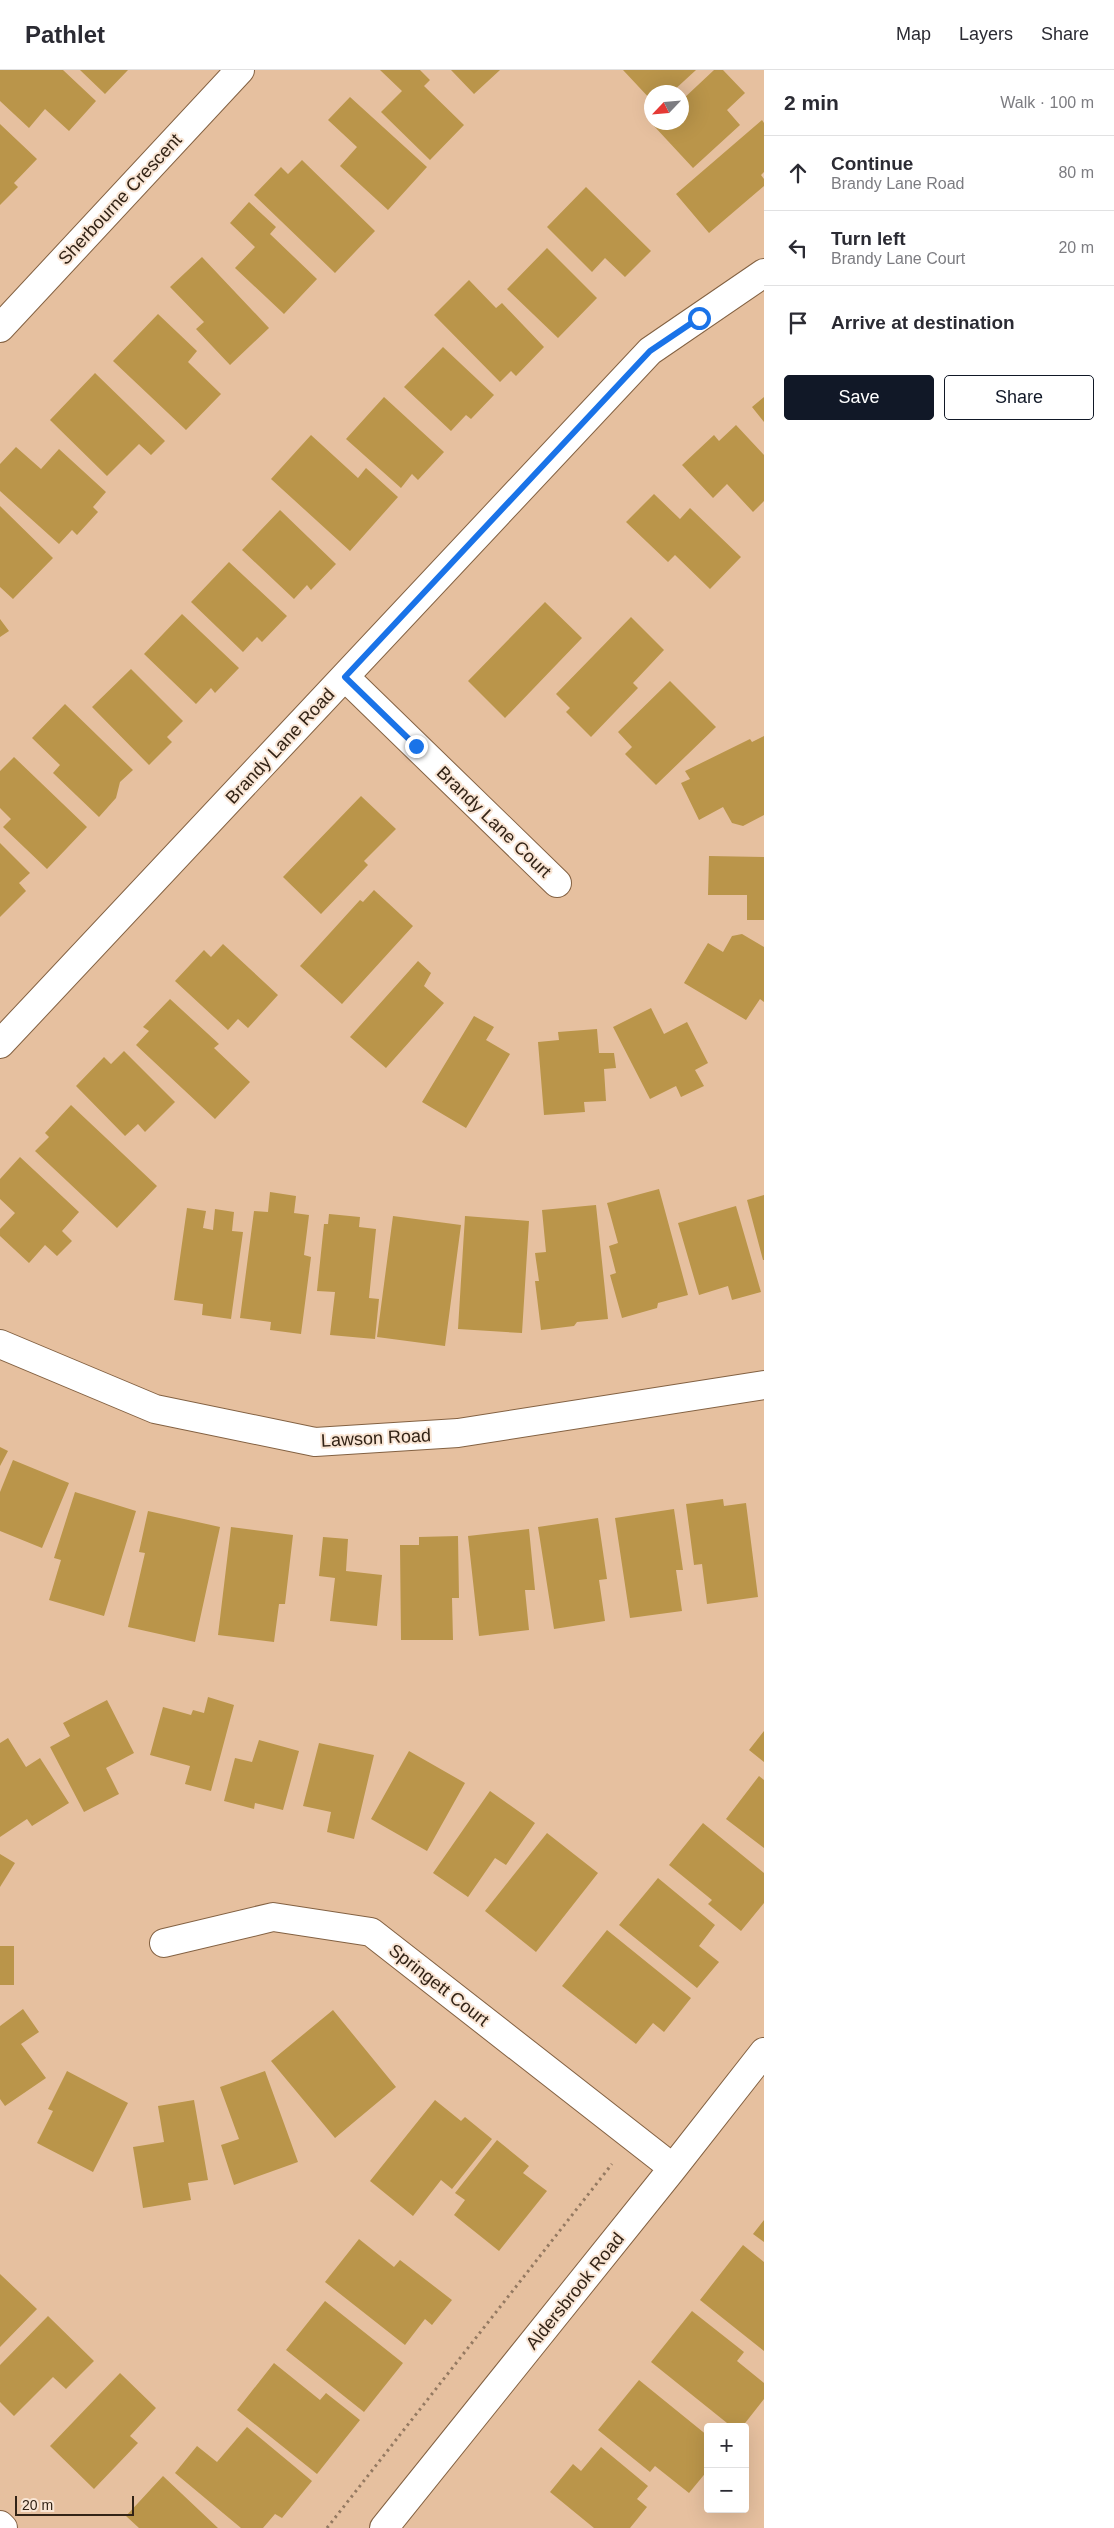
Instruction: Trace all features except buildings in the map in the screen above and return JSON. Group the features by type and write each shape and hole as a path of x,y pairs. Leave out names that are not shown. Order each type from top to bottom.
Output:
{"street":[{"name":"Sherbourne Crescent","path":"0,328 240,70"},
{"name":"Brandy Lane Road","path":"0,1044 650,351 764,273"},
{"name":"Brandy Lane Court","path":"345,677 557,883"},
{"name":"Lawson Road","path":"0,1344 155,1409 315,1442 458,1433 764,1385"},
{"name":"Springett Court","path":"164,1943 272,1918 371,1932 674,2168"},
{"name":"Aldersbrook Road","path":"384,2528 674,2168 764,2052"},
{"path":"0,2525 3,2528"}],"path":[{"path":"327,2528 614,2162"}],"route":[{"path":"416,746 345,677 650,351 699,318"}]}
